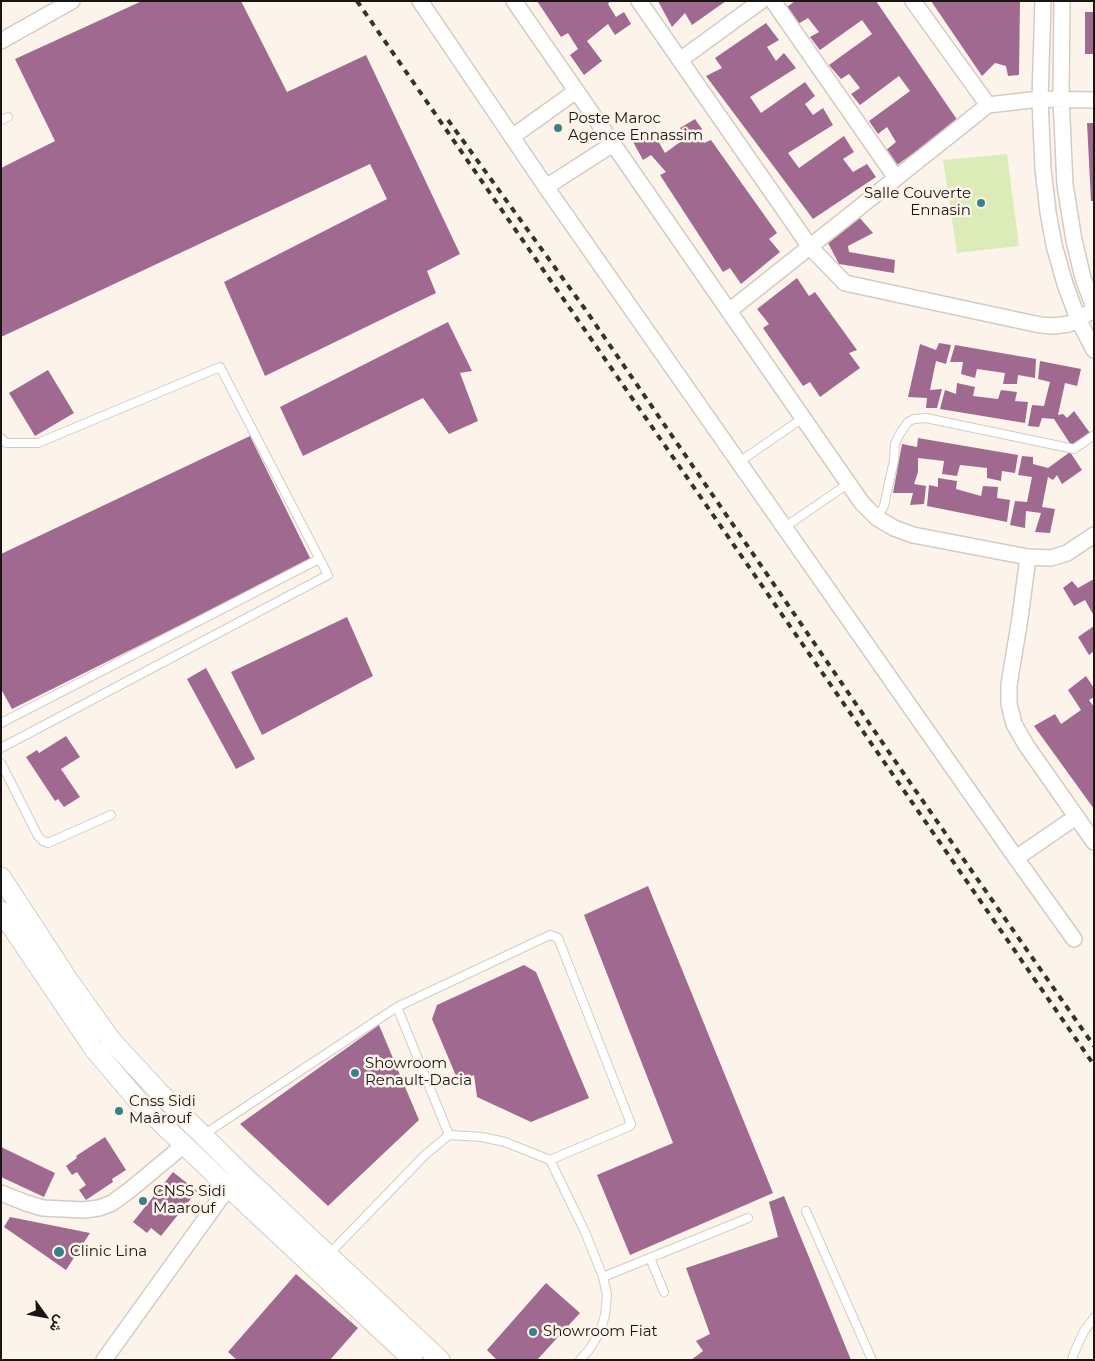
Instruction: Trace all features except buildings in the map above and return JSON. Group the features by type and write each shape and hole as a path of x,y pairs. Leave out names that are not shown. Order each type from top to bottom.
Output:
{"street":[{"path":"1,41 72,1"},
{"path":"420,1 546,187 1074,939"},
{"path":"514,1 862,503 877,518 894,528 913,535 1028,557 1050,558 1067,553 1094,535"},
{"path":"639,1 810,247 838,277 851,285 1040,325 1054,326 1069,324 1094,309 1083,278 1074,240 1065,185 1061,99 1062,1"},
{"path":"680,60 761,1"},
{"path":"773,1 896,178"},
{"path":"913,1 988,105"},
{"path":"1043,1 1040,99 1042,169 1048,212 1058,260 1078,319 1094,350"},
{"path":"512,137 576,91"},
{"path":"729,311 988,105 1040,99 1094,100"},
{"path":"546,187 613,144"},
{"path":"1028,557 1009,685 1009,704 1014,724 1026,745 1094,842"},
{"path":"1016,858 1076,817"},
{"path":"1,877 26,933 94,1049 138,1100 184,1145 413,1360"},
{"path":"1,911 26,933 68,981 112,1041 160,1093 440,1360"},
{"path":"1,1193 44,1208 84,1210 99,1208 112,1203 131,1189 184,1145"},
{"path":"104,1360 227,1186 240,1171"}],"lane":[{"path":"1,438 6,443 38,443 220,367 328,575 1,748"},
{"path":"739,462 803,418"},
{"path":"877,518 884,506 898,435 908,422 914,419 926,418 1074,448 1094,435"},
{"path":"785,527 849,484"},
{"path":"1,723 319,559"},
{"path":"1,763 38,836 43,841 48,843 111,815"},
{"path":"203,1135 397,1007 550,935 555,935 558,938 630,1125 550,1160"},
{"path":"397,1007 449,1135"},
{"path":"315,1269 426,1154 449,1135 482,1137 505,1142 550,1160 585,1232 602,1277 607,1295 605,1315 600,1332 589,1350 580,1360"},
{"path":"806,1211 872,1360"},
{"path":"602,1277 748,1218"},
{"path":"650,1258 664,1292"},
{"path":"1072,1360 1084,1331 1094,1318"}],"green space":[{"name":"Salle Couverte Ennasin","path":"1007,154 1019,246 957,253 943,160"}],"railway":[{"path":"357,1 1094,1065"},
{"path":"448,120 585,309 904,774 1094,1046"}],"place":[{"name":"Poste Maroc Agence Ennassim","path":"558,128"},
{"name":"Salle Couverte Ennasin","path":"981,203"},
{"name":"Showroom Renault-Dacia","path":"355,1073"},
{"name":"Cnss Sidi Maârouf","path":"119,1111"},
{"name":"CNSS Sidi Maarouf","path":"143,1201"},
{"name":"Clinic Lina","path":"59,1252"},
{"name":"Showroom Fiat","path":"533,1332"}]}
